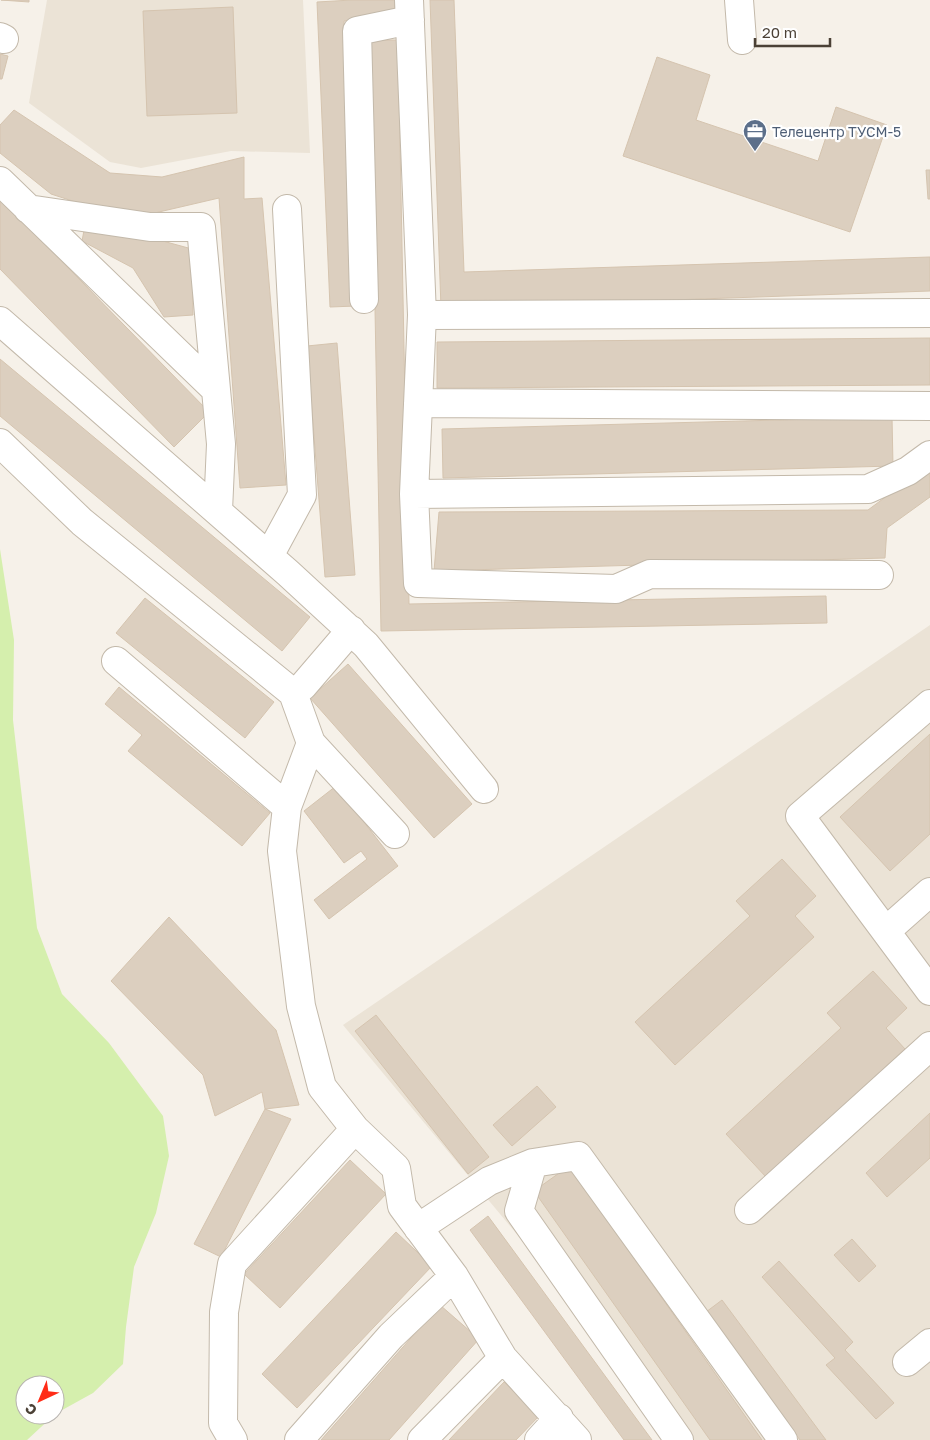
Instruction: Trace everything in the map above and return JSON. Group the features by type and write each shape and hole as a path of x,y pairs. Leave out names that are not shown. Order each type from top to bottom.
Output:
{"lane":[{"path":"739,0 742,40"},
{"path":"364,300 357,31 409,10 422,315 414,494 418,583 616,589 650,574 879,575"},
{"path":"0,181 216,390"},
{"path":"28,209 150,227 201,227 221,444 218,511"},
{"path":"269,556 302,495 287,209"},
{"path":"422,315 930,312"},
{"path":"0,321 269,556 366,644 484,789"},
{"path":"418,403 930,406"},
{"path":"0,443 82,522 293,692 311,743 395,834"},
{"path":"414,494 868,489 908,471 930,454"},
{"path":"293,692 303,686 351,630"},
{"path":"116,661 287,807"},
{"path":"930,704 800,816 930,991"},
{"path":"311,743 287,807 282,850 301,1006 322,1087 354,1129 396,1168 402,1206 454,1276 503,1358 560,1418 577,1440"},
{"path":"886,931 930,892"},
{"path":"749,1210 930,1046"},
{"path":"233,1440 223,1423 224,1312 232,1264 354,1129"},
{"path":"418,1228 489,1181 533,1163 578,1156 783,1440"},
{"path":"533,1163 519,1211 679,1440"},
{"path":"299,1440 391,1336 454,1276"},
{"path":"907,1362 930,1342"},
{"path":"422,1440 503,1358"},
{"path":"539,1440 560,1418"}],"shaded area":[{"path":"47,0 303,0 310,153 231,151 141,168 110,162 29,103"},
{"path":"930,625 930,1440 688,1440 343,1025"}],"green space":[{"path":"0,549 14,640 13,720 37,928 62,994 109,1043 163,1116 169,1156 156,1213 134,1267 123,1364 93,1393 65,1408 65,1375 15,1375 15,1425 43,1425 27,1440 0,1440"}],"building":[{"path":"1,0 29,0 29,2"},
{"path":"395,0 395,18 344,21 356,306 330,307 317,2"},
{"path":"430,0 454,0 464,272 930,257 930,291 441,308"},
{"path":"233,7 237,113 147,116 143,11"},
{"path":"370,40 398,40 409,604 826,596 827,623 381,631"},
{"path":"0,54 8,56 2,79 0,79"},
{"path":"657,57 710,75 696,120 818,161 836,107 887,125 850,232 623,156"},
{"path":"14,110 110,173 162,177 244,157 244,199 262,198 286,485 240,488 219,198 146,215 94,208 51,194 0,153 0,125"},
{"path":"926,170 930,170 930,199 928,199"},
{"path":"0,198 209,412 174,447 0,269"},
{"path":"85,225 148,237 192,249 193,315 164,317 133,268 82,241"},
{"path":"930,338 930,385 437,388 437,342"},
{"path":"337,343 355,575 325,577 307,346"},
{"path":"0,359 310,617 282,651 0,416"},
{"path":"892,417 893,466 443,478 442,429"},
{"path":"930,464 930,497 887,528 885,558 434,571 439,512 868,510"},
{"path":"145,598 274,702 245,738 116,633"},
{"path":"348,664 472,804 434,838 310,698"},
{"path":"119,687 270,813 242,846 128,751 142,735 105,704"},
{"path":"930,734 930,834 890,871 840,817"},
{"path":"336,786 398,866 329,919 314,900 367,859 361,851 344,863 304,811"},
{"path":"782,859 816,896 795,916 814,937 675,1065 635,1022 750,916 736,901"},
{"path":"169,917 276,1030 299,1105 265,1109 262,1092 215,1116 203,1075 111,981"},
{"path":"873,971 907,1008 886,1028 905,1049 766,1177 726,1134 841,1028 827,1013"},
{"path":"376,1015 489,1157 468,1174 355,1031"},
{"path":"537,1086 556,1107 512,1146 493,1125"},
{"path":"265,1109 291,1119 221,1257 194,1244"},
{"path":"930,1113 930,1158 887,1197 866,1173"},
{"path":"350,1160 386,1194 280,1308 244,1274"},
{"path":"569,1166 762,1440 710,1440 534,1191"},
{"path":"488,1216 652,1440 624,1440 470,1230"},
{"path":"396,1232 432,1266 297,1408 262,1374"},
{"path":"852,1239 876,1266 859,1282 834,1255"},
{"path":"779,1261 853,1342 845,1350 894,1403 876,1419 826,1365 835,1358 762,1277"},
{"path":"722,1300 826,1440 800,1440 706,1312"},
{"path":"440,1305 479,1339 389,1440 321,1440"},
{"path":"504,1382 540,1415 516,1440 449,1440"}],"place":[{"name":"Телецентр ТУСМ-5","path":"755,152"}]}
